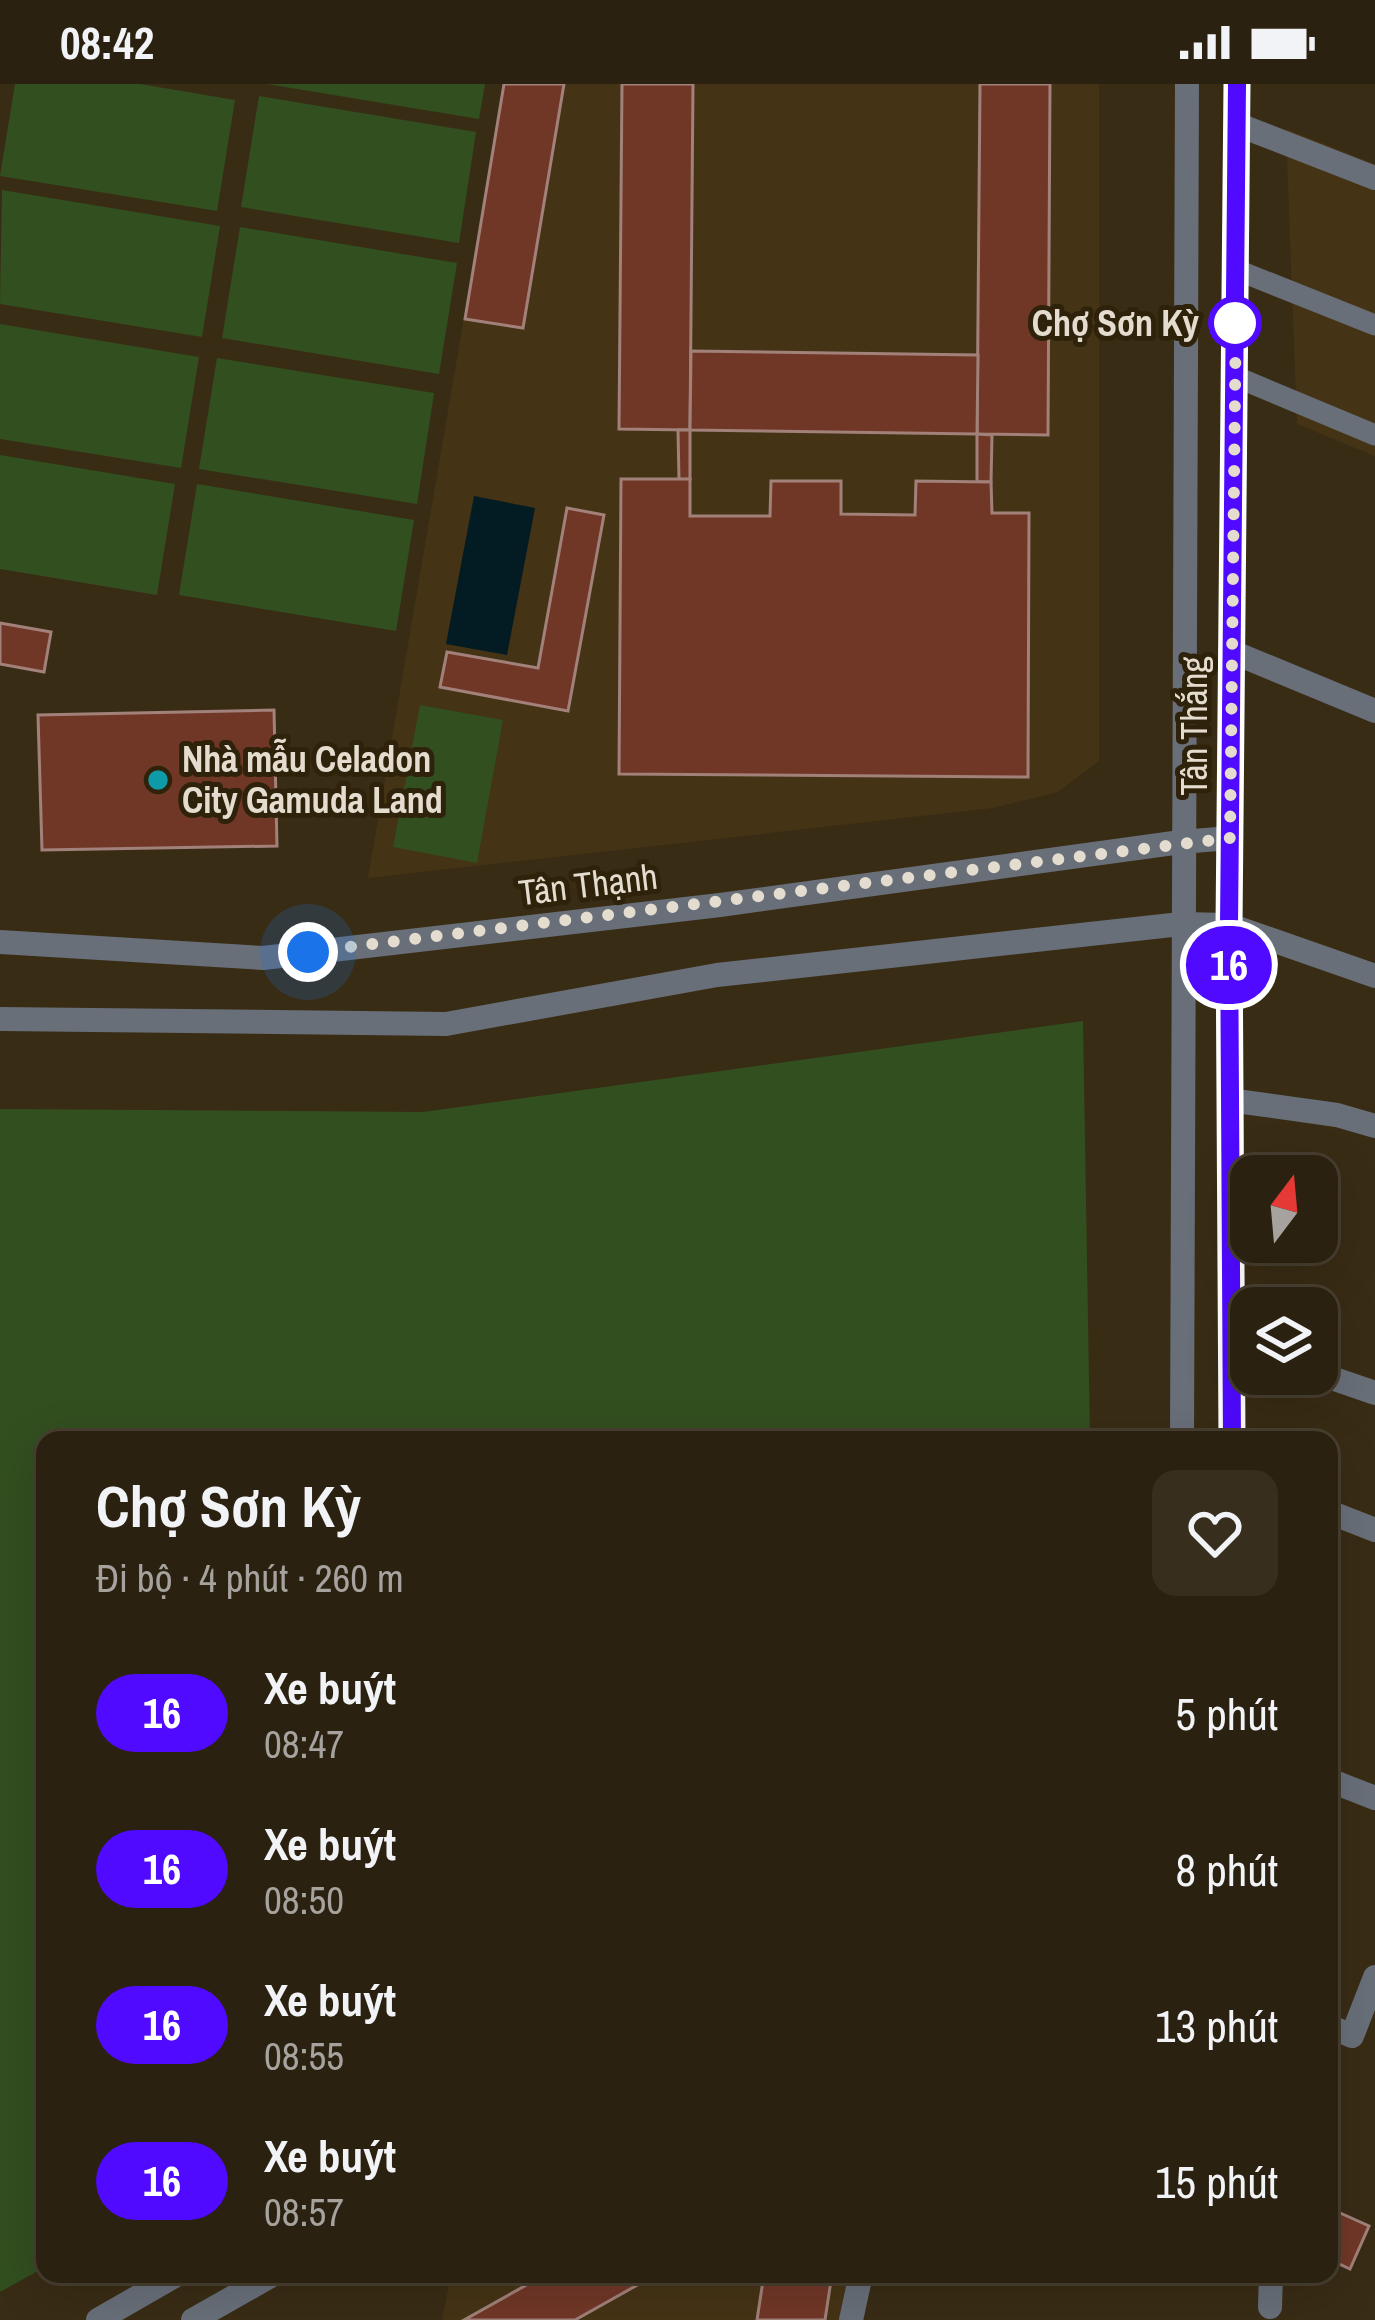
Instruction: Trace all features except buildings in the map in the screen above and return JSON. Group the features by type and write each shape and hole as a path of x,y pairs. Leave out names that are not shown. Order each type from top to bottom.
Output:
{"street":[{"name":"Tân Thắng","path":"1182,1431 1186,84"},
{"name":"Tân Thắng","path":"1237,84 1229,1100 1238,1287"},
{"path":"1236,124 1375,178"},
{"path":"1230,651 1375,711"},
{"name":"Tân Thạnh","path":"0,942 263,958 720,905 1230,838"},
{"path":"0,1019 446,1024 717,975 1180,923 1229,926 1375,976"},
{"path":"1229,1100 1337,1114 1375,1126"},
{"path":"1338,1380 1375,1393"},
{"name":"Tân Thắng","path":"1233,1431 1237,1395"},
{"path":"1338,1516 1375,1530"},
{"path":"1338,1784 1375,1798"},
{"path":"1338,2030 1352,2036 1375,1977"},
{"path":"98,2320 162,2283"},
{"path":"193,2320 258,2283"},
{"path":"851,2320 859,2283"},
{"path":"1270,2307 1271,2283"}],"lane":[{"path":"1237,270 1375,325"},
{"path":"1234,376 1375,435"}],"shaded area":[{"path":"504,84 1099,84 1099,761 1058,792 993,808 368,878"},
{"path":"1286,129 1375,164 1375,456 1297,424"},
{"path":"449,2283 848,2283 842,2320 442,2320"}],"green space":[{"path":"15,84 140,84 235,100 217,211 0,176"},
{"path":"267,84 485,84 479,119"},
{"path":"259,96 476,132 459,243 241,207"},
{"path":"2,190 220,226 202,337 0,304"},
{"path":"240,227 457,263 439,374 222,338"},
{"path":"0,324 199,357 181,468 0,439"},
{"path":"217,358 434,393 417,504 199,469"},
{"path":"0,455 175,484 157,595 0,569"},
{"path":"197,484 414,520 396,631 179,595"},
{"path":"420,705 503,720 477,863 393,847"},
{"path":"1083,1021 1090,1431 36,1431 36,2272 0,2292 0,1109 423,1112"}],"water":[{"path":"474,496 535,508 507,655 446,644"}],"bus line":[{"name":"16","path":"1232,1431 1230,651 1237,84"}],"place":[{"name":"Chợ Sơn Kỳ","path":"1235,323"},
{"name":"Nhà mẫu Celadon City Gamuda Land","path":"158,780"}],"route":[{"path":"308,952 720,905 1230,838 1236,305 1235,323"}]}
